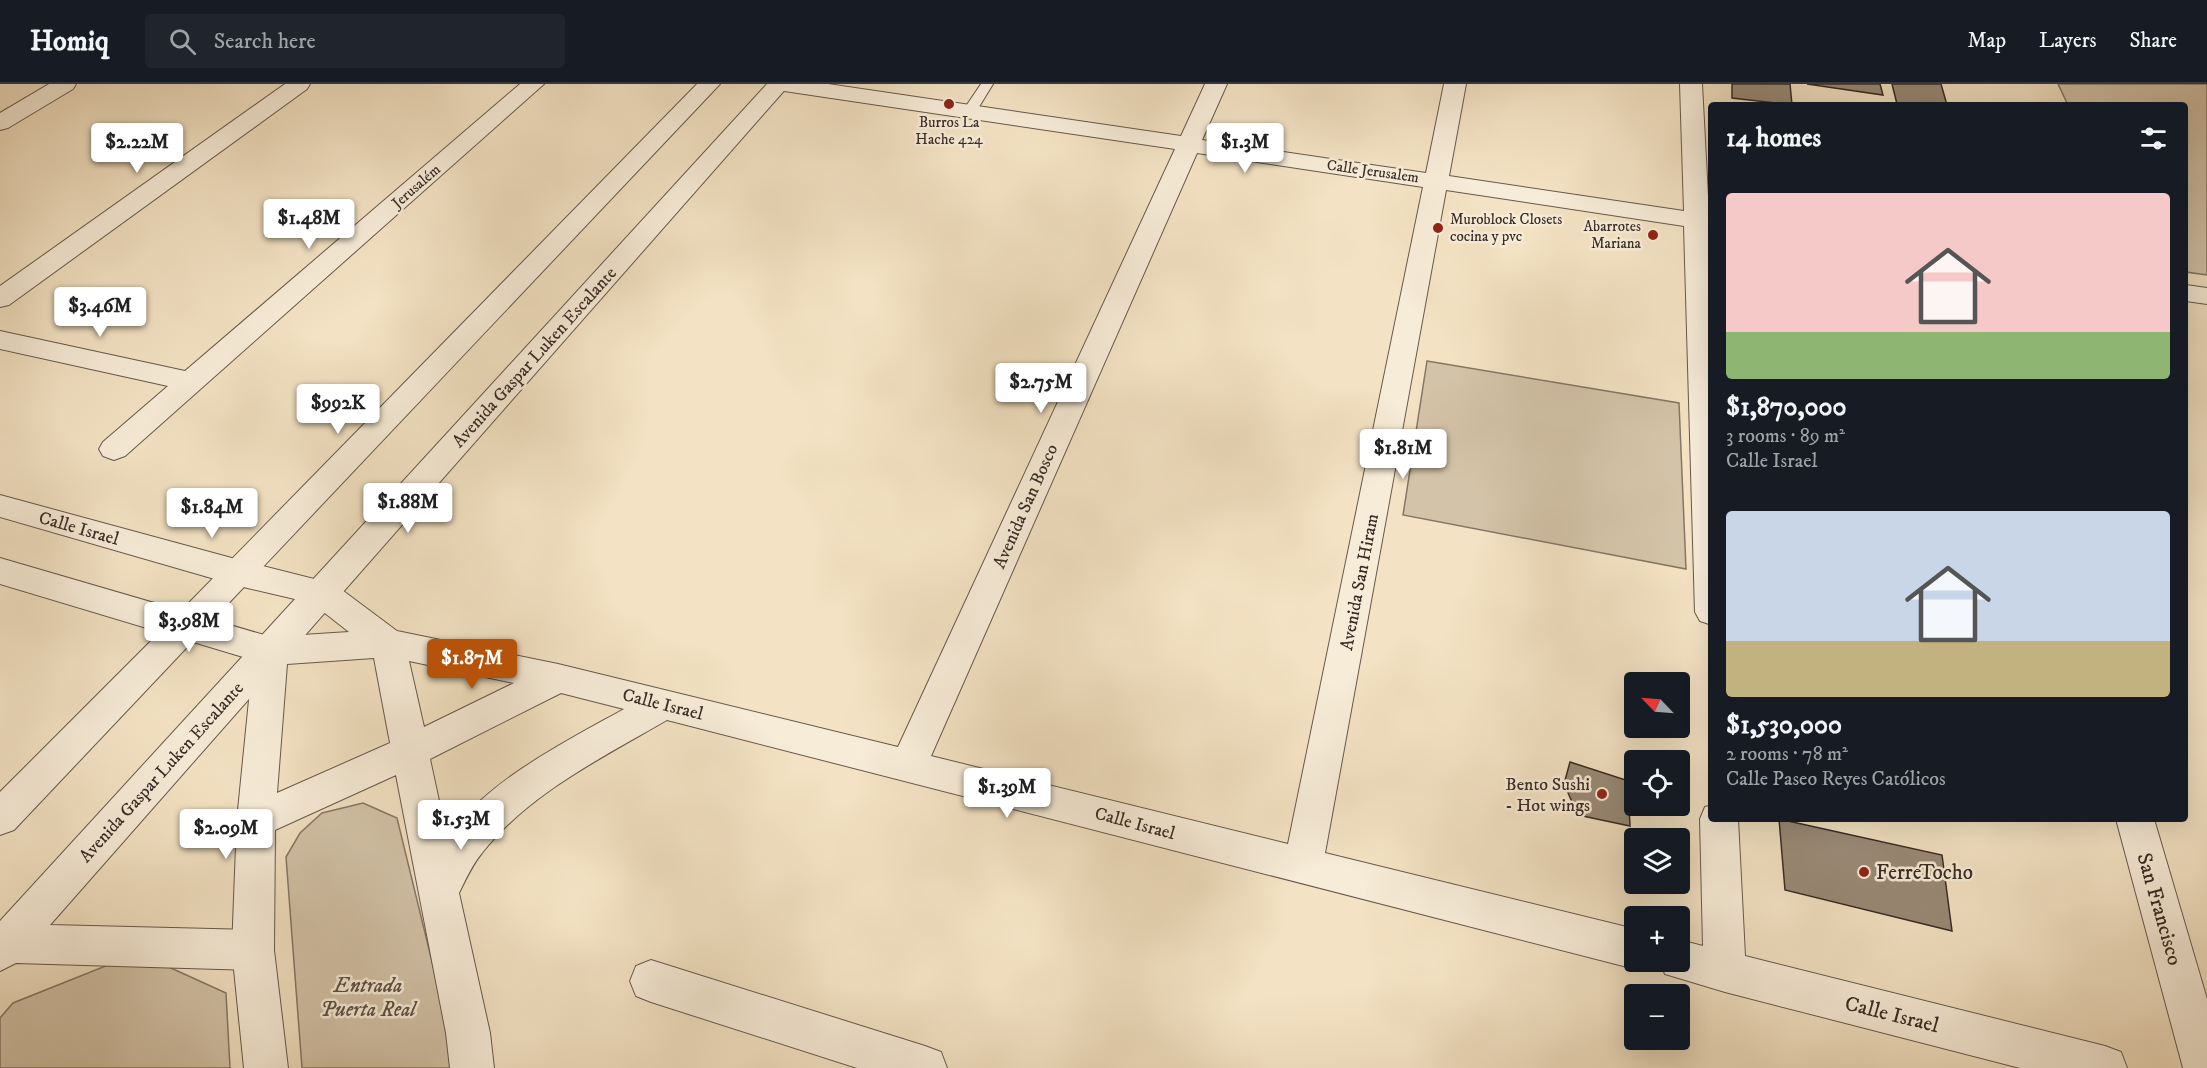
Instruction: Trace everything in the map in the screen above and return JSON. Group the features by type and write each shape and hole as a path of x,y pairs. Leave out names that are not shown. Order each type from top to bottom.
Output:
{"street":[{"path":"0,123 65,84"},
{"path":"0,299 299,84"},
{"name":"Jerusalém","path":"114,449 533,84"},
{"path":"0,818 188,626 709,84"},
{"name":"Avenida Gaspar Luken Escalante","path":"2,946 271,651 779,84"},
{"name":"Calle Jerusalem","path":"784,84 1437,180 1704,222"},
{"name":"Avenida San Bosco","path":"909,764 1216,84"},
{"name":"Avenida San Hiram","path":"1303,867 1455,84"},
{"path":"1691,84 1704,222 1708,417"},
{"path":"2188,293 2207,296"},
{"path":"0,340 191,382"},
{"name":"Calle Israel","path":"0,506 239,573 322,593 388,643"},
{"name":"Calle Israel","path":"0,571 271,651 388,643 558,678 909,764 1303,867 1624,946"},
{"path":"388,643 440,890 468,1033 472,1068"},
{"path":"266,1068 253,951 256,820 271,651"},
{"path":"256,820 411,752 558,678"},
{"path":"440,890 469,839 514,798 567,760 663,705"},
{"path":"1719,822 1725,972"},
{"name":"San Francisco","path":"2136,822 2205,1068"},
{"path":"2,946 253,951"},
{"name":"Calle Israel","path":"1690,963 2105,1068"},
{"path":"651,981 901,1064"}],"lane":[{"path":"969,112 987,84"}],"green space":[{"path":"2058,84 2207,84 2207,275 2188,272 2188,102 2067,102"},
{"path":"1427,361 1679,403 1686,569 1403,515"},
{"name":"Entrada Puerta Real","path":"363,803 397,818 455,1056 450,1068 302,1068 286,857 300,833 322,813"},
{"path":"138,953 226,993 230,1068 0,1068 0,1018 13,1003"}],"building":[{"path":"1732,84 1790,84 1792,102 1766,102 1732,98"},
{"path":"1807,84 1880,84 1883,95"},
{"path":"1892,84 1941,84 1946,102 1896,102"},
{"name":"Bento Sushi - Hot wings","path":"1570,762 1624,779 1624,816 1630,816 1630,826 1578,815 1564,784"},
{"name":"FerreTocho","path":"1779,822 1793,822 1942,855 1952,931 1785,890"}],"place":[{"name":"Burros La Hache 424","path":"949,104"},
{"name":"Muroblock Closets cocina y pvc","path":"1438,228"},
{"name":"Abarrotes Mariana","path":"1653,235"},
{"name":"Bento Sushi - Hot wings","path":"1602,794"},
{"name":"FerreTocho","path":"1864,872"}]}
